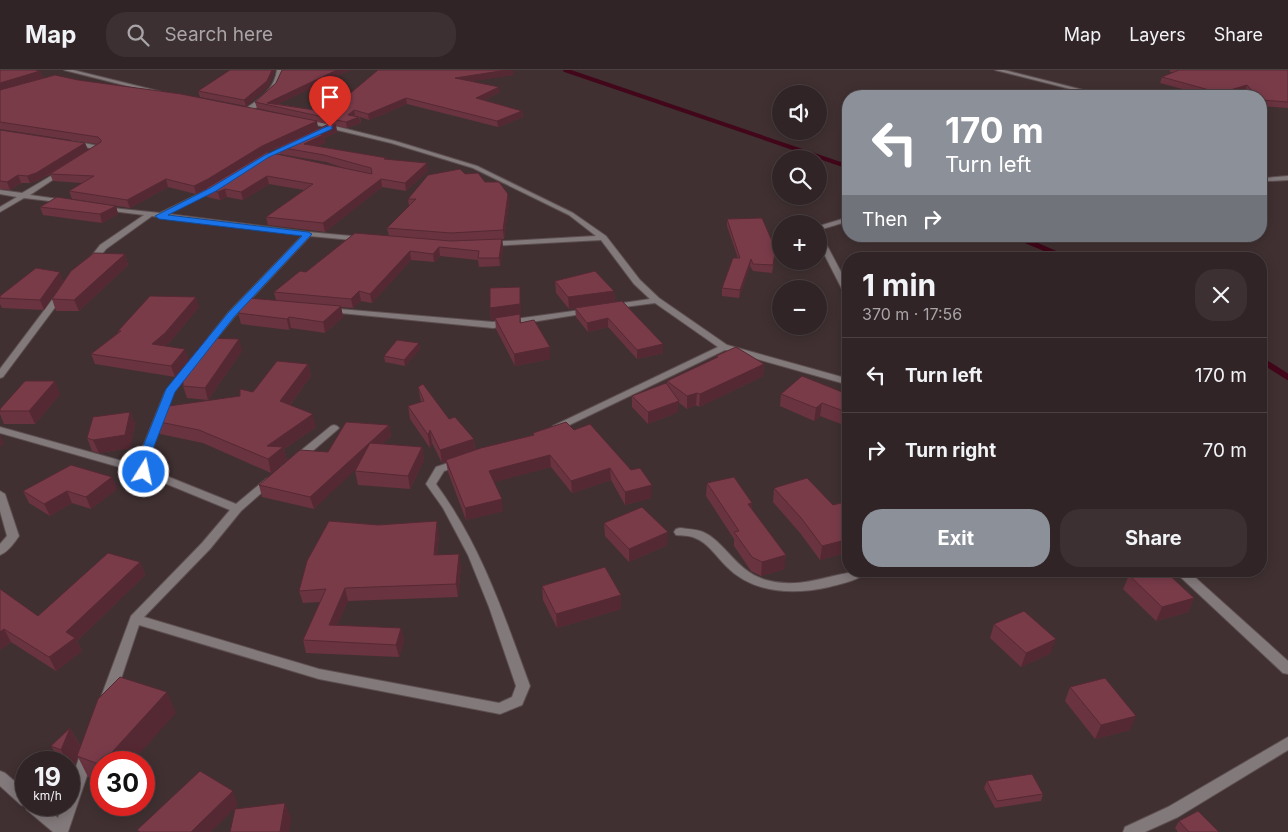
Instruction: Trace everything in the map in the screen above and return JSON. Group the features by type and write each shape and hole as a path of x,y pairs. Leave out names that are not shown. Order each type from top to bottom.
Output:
{"street":[{"path":"247,110 267,97 279,81 280,70"},
{"path":"998,70 1082,90"},
{"path":"67,72 76,72 171,94"},
{"path":"237,108 256,112"},
{"path":"302,121 393,142 475,167 571,214 603,238 637,282 656,300 724,347 842,380"},
{"path":"321,131 330,127"},
{"path":"69,142 99,148 87,156"},
{"path":"252,166 267,156 294,144"},
{"path":"267,156 284,159"},
{"path":"0,210 71,166"},
{"path":"1267,180 1288,178"},
{"path":"159,216 221,185"},
{"path":"0,192 72,203"},
{"path":"91,206 149,215 366,239"},
{"path":"86,266 103,247 149,215"},
{"path":"827,226 842,221"},
{"path":"144,472 148,449 170,392 231,315 248,304 308,234"},
{"path":"480,245 603,238"},
{"path":"827,253 842,282"},
{"path":"0,375 45,318 67,286"},
{"path":"321,310 493,325 656,300"},
{"path":"543,434 724,347"},
{"path":"103,710 135,619 206,546 237,509 334,428"},
{"path":"0,430 144,472 237,509"},
{"path":"135,619 319,674 500,709 517,701 523,686 474,553 440,495 431,484 440,469 468,459"},
{"path":"0,494 12,536 10,541 0,551"},
{"path":"680,532 699,535 738,571 770,586 804,588 849,577"},
{"path":"1187,577 1288,669"},
{"path":"1130,832 1173,812 1288,743"},
{"path":"44,816 61,831 90,747"},
{"path":"0,778 15,791"}],"building":[{"path":"0,70 35,70 40,71 0,83"},
{"path":"230,70 272,70 267,81 244,100 198,91"},
{"path":"282,70 337,70 267,103 328,112 378,70 507,70 455,78 499,87 476,98 522,111 497,121 406,98 368,114 354,110 348,115 359,117 346,122 255,102 276,83"},
{"path":"1179,70 1288,70 1288,102 1267,100 1267,90 1252,90 1247,85 1230,90 1209,90 1162,77"},
{"path":"55,75 78,80 181,94 317,121 262,146 194,186 166,179 127,200 69,191 94,176 50,174 101,142 98,137 0,122 0,90"},
{"path":"329,124 336,125 315,133 323,135 304,144 387,158 384,159 427,163 405,183 381,179 323,223 266,217 313,184 267,176 241,192 225,189 218,192 205,189 267,152 372,174 371,168 324,155 279,147"},
{"path":"0,130 85,143 36,173 27,176 18,175 7,182 0,181"},
{"path":"460,169 465,174 478,173 485,182 499,182 508,194 503,230 451,233 387,228 416,199 408,199 428,175"},
{"path":"57,197 116,206 100,214 40,207"},
{"path":"762,218 772,241 772,265 753,264 751,259 740,290 722,288 733,258 740,258 727,219"},
{"path":"355,233 451,241 502,239 499,258 478,258 479,251 439,247 433,254 410,251 370,294 359,291 351,299 274,292 300,271 306,272"},
{"path":"94,253 125,254 74,300 52,299 71,271"},
{"path":"36,268 60,272 40,300 0,298 0,296"},
{"path":"595,271 614,291 568,297 555,281"},
{"path":"520,287 520,304 490,308 490,288"},
{"path":"150,296 196,297 165,333 152,344 185,349 171,366 91,354 121,331 118,331"},
{"path":"248,298 341,306 323,322 238,313"},
{"path":"622,301 663,344 637,350 608,318 587,323 575,308"},
{"path":"520,314 520,323 534,320 550,347 514,354 495,318"},
{"path":"207,338 239,339 205,388 183,386 183,367"},
{"path":"397,340 419,343 404,360 384,356"},
{"path":"736,347 764,364 700,394 687,396 667,381 718,357 716,356"},
{"path":"277,361 308,364 280,401 313,414 267,446 283,447 268,459 199,430 155,421 157,416 169,406 240,396 240,389 253,392"},
{"path":"802,376 842,392 842,410 822,403 816,408 781,394"},
{"path":"25,381 55,381 29,411 0,411 0,409"},
{"path":"666,383 679,401 648,412 632,396"},
{"path":"423,384 449,419 455,417 474,439 440,450 430,430 428,435 408,406 424,401 418,387"},
{"path":"130,412 125,435 93,440 87,438 93,417"},
{"path":"346,422 389,425 310,497 259,485 300,450 328,452"},
{"path":"566,422 574,430 590,424 631,470 640,468 652,485 625,492 610,468 571,481 550,455 489,471 502,499 465,508 446,460 481,448 534,435 533,433"},
{"path":"370,443 422,447 408,476 355,471"},
{"path":"71,465 112,477 86,497 67,491 44,504 23,491"},
{"path":"734,477 752,503 748,504 786,555 762,562 752,557 734,532 739,531 707,483"},
{"path":"807,478 833,505 842,503 842,541 822,546 802,519 774,488"},
{"path":"642,507 668,532 629,549 604,523"},
{"path":"329,521 378,525 437,521 434,555 459,554 456,584 345,588 329,625 401,628 396,645 303,640 326,589 299,591 307,561"},
{"path":"108,553 140,562 66,632 75,638 49,657 4,629 0,632 0,589 38,616"},
{"path":"605,567 621,595 556,614 542,586"},
{"path":"1131,577 1171,577 1194,598 1162,607"},
{"path":"1024,611 1056,639 1026,653 994,624"},
{"path":"120,677 167,692 113,751 90,751 90,761 80,757 79,751 98,699"},
{"path":"1105,678 1136,716 1101,725 1070,687"},
{"path":"70,728 61,750 51,746"},
{"path":"200,771 233,791 191,832 140,832 137,830 152,816 155,816 155,813"},
{"path":"1032,774 1043,794 997,801 987,781"},
{"path":"285,803 280,832 230,832 235,809"},
{"path":"1198,811 1219,832 1189,832 1179,821"}],"waterway":[{"path":"565,70 842,165"},
{"path":"1029,242 1053,252"},
{"path":"1267,364 1288,377"}],"route":[{"path":"144,472 148,449 170,392 231,315 308,234 159,216 213,190 267,156 330,127"}]}
